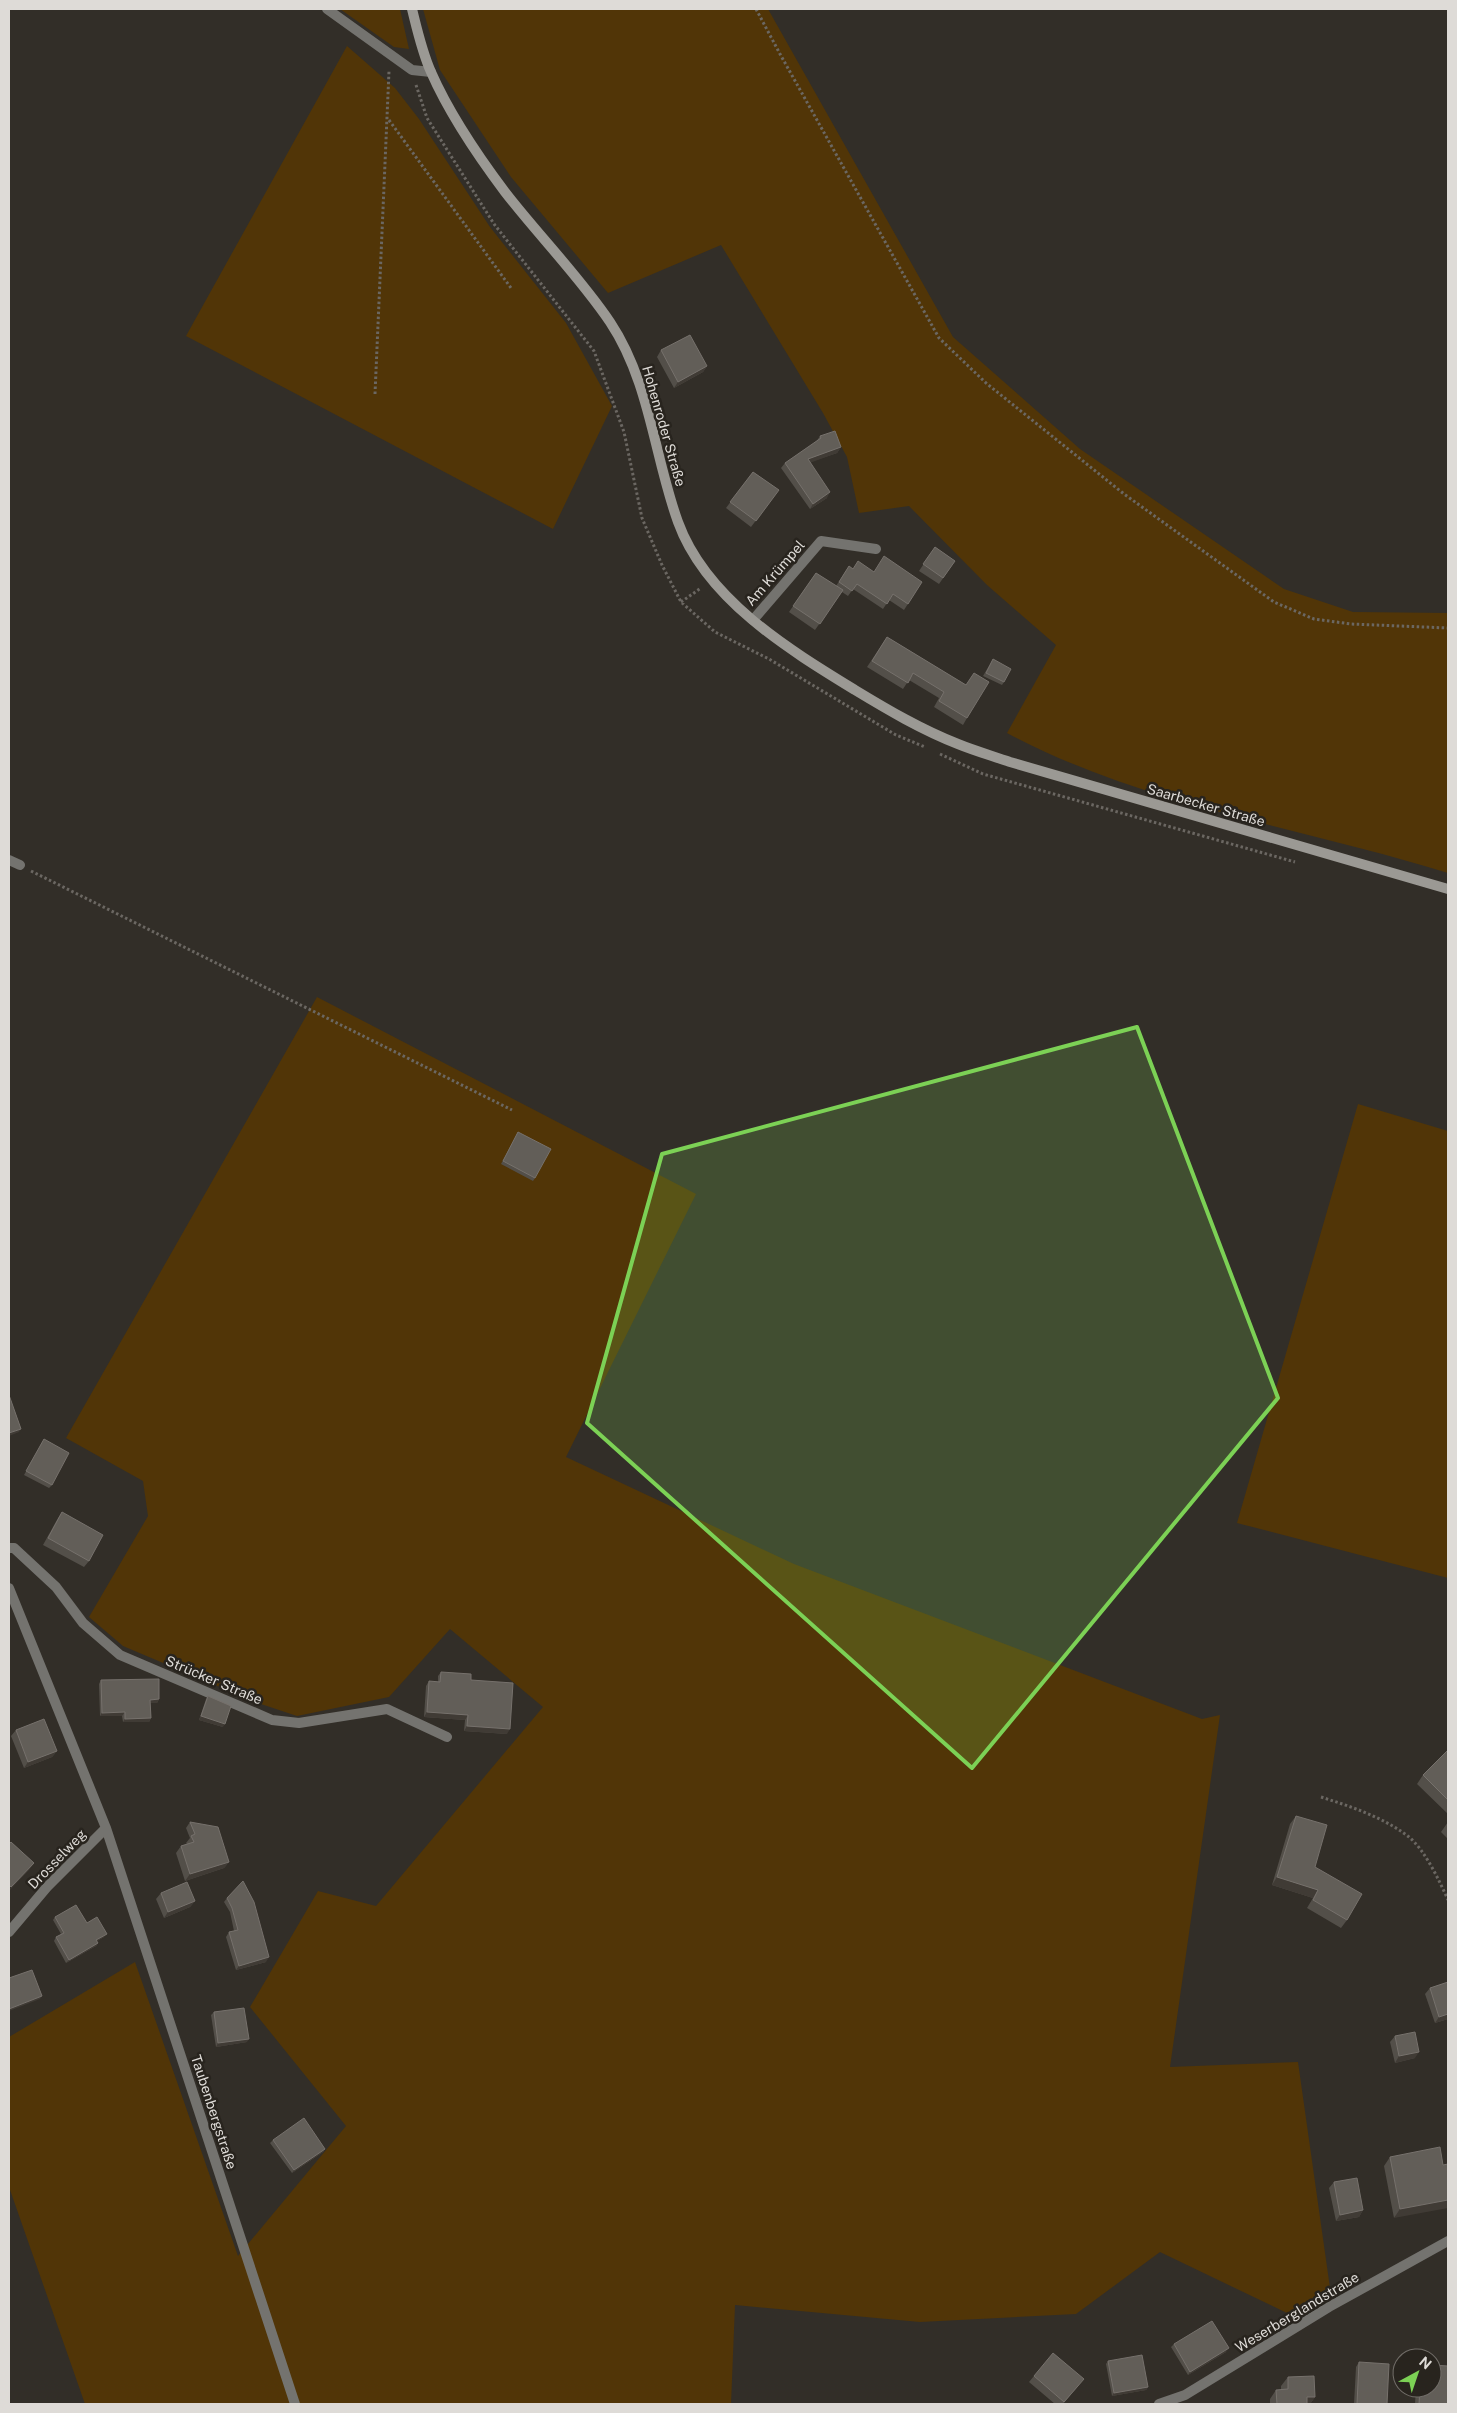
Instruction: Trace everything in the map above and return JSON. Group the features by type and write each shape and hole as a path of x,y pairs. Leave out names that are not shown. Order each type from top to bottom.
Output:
{"main road":[{"name":"Hohenroder Straße","path":"412,9 431,72 479,156 506,193 594,299 624,346 638,381 650,420 658,457 679,525 713,580 753,620 802,656 886,709 957,744"},
{"name":"Saarbecker Straße","path":"957,744 1010,762 1448,889"}],"street":[{"path":"326,9 412,70 431,72"},
{"name":"Am Krümpel","path":"753,620 821,541 876,549"},
{"path":"9,860 20,865"},
{"name":"Strücker Straße","path":"9,1548 14,1548 56,1587 83,1622 120,1655 272,1720 299,1723 387,1709 447,1737"},
{"path":"9,1588 106,1828"},
{"name":"Drosselweg","path":"9,1932 47,1887 106,1828"},
{"name":"Taubenbergstraße","path":"106,1828 295,2404"},
{"name":"Weserberglandstraße","path":"1159,2404 1185,2395 1329,2307 1448,2241"}],"path":[{"path":"756,9 940,338 986,383 1124,494 1274,602 1314,619 1351,624 1448,628"},
{"path":"375,394 388,120 389,53"},
{"path":"412,70 427,118 494,224 594,351 624,432 642,518 681,602 715,632 769,660 896,735 984,774 1303,864"},
{"path":"388,120 511,288"},
{"path":"681,602 713,580"},
{"path":"20,865 512,1110"},
{"path":"1321,1797 1372,1814 1410,1838 1437,1875 1448,1900"}],"highlighted area":[{"path":"1137,1027 1278,1398 972,1768 587,1423 662,1154"}],"shaded area":[{"path":"340,9 400,9 409,49 394,47"},
{"path":"423,9 768,9 953,337 1080,449 1284,589 1353,612 1448,613 1448,873 1167,797 1112,779 1059,758 1007,733 1056,645 987,585 909,506 859,513 847,457 823,413 721,245 608,293 511,177 440,70"},
{"path":"347,46 395,88 419,119 490,227 566,323 612,406 553,529 186,336"},
{"path":"317,997 696,1194 566,1457 794,1564 1202,1719 1220,1715 1170,2067 1298,2062 1330,2288 1289,2314 1160,2252 1076,2314 920,2322 735,2305 731,2404 85,2404 9,2187 9,2037 135,1962 238,2256 346,2126 250,2007 318,1891 376,1906 543,1707 450,1629 389,1697 297,1716 258,1703 123,1646 89,1617 148,1516 143,1481 66,1438"},
{"path":"1358,1104 1448,1131 1448,1578 1237,1523"}],"building":[{"path":"690,335 707,366 678,382 661,350"},
{"path":"835,431 841,447 808,459 830,492 813,504 785,463 821,438 820,436"},
{"path":"753,472 779,490 756,521 730,502"},
{"path":"935,547 955,561 943,578 923,564"},
{"path":"884,556 922,582 908,604 893,594 887,604 857,584 852,591 839,582 849,566 853,569 858,561 874,572"},
{"path":"816,573 843,590 820,624 793,606"},
{"path":"887,637 966,685 974,673 989,682 967,718 939,701 944,692 913,673 908,683 872,661"},
{"path":"993,659 1011,669 1004,682 986,673"},
{"path":"518,1132 551,1149 535,1178 503,1161"},
{"path":"9,1395 21,1429 9,1433"},
{"path":"44,1439 69,1453 52,1485 26,1471"},
{"path":"62,1512 103,1535 89,1561 48,1538"},
{"path":"441,1672 471,1674 471,1680 513,1683 510,1729 467,1726 468,1715 427,1712 429,1681 440,1682"},
{"path":"159,1679 159,1699 150,1700 151,1718 125,1719 125,1712 102,1713 101,1680"},
{"path":"208,1696 231,1706 225,1724 201,1716"},
{"path":"44,1719 57,1751 28,1762 16,1730"},
{"path":"1448,1750 1448,1800 1423,1775"},
{"path":"1296,1816 1327,1825 1315,1867 1362,1894 1347,1920 1313,1900 1318,1890 1277,1877"},
{"path":"190,1822 218,1827 229,1862 190,1874 181,1846 194,1842 191,1836 195,1834"},
{"path":"11,1842 34,1863 11,1887 9,1885 9,1844"},
{"path":"243,1881 254,1902 269,1957 239,1966 229,1932 238,1930 227,1898"},
{"path":"187,1882 195,1901 168,1912 161,1893"},
{"path":"76,1905 87,1923 97,1917 107,1934 96,1940 98,1943 69,1960 56,1937 64,1933 55,1917"},
{"path":"32,1970 42,1996 9,2009 9,1978"},
{"path":"1448,1982 1448,2014 1439,2017 1430,1988"},
{"path":"244,2008 249,2039 218,2043 214,2012"},
{"path":"1415,2032 1419,2052 1399,2056 1395,2036"},
{"path":"304,2118 325,2149 294,2170 273,2140"},
{"path":"1440,2147 1443,2165 1448,2164 1448,2200 1400,2209 1390,2157"},
{"path":"1357,2178 1363,2210 1340,2215 1334,2182"},
{"path":"1212,2321 1229,2348 1190,2372 1174,2344"},
{"path":"1053,2353 1084,2379 1064,2402 1034,2376"},
{"path":"1142,2355 1148,2387 1114,2393 1108,2361"},
{"path":"1359,2362 1389,2364 1387,2404 1357,2404"},
{"path":"1442,2366 1448,2366 1448,2404 1419,2404 1419,2398 1442,2398"},
{"path":"1314,2376 1315,2397 1307,2397 1307,2404 1277,2404 1276,2390 1288,2389 1288,2377"}]}
